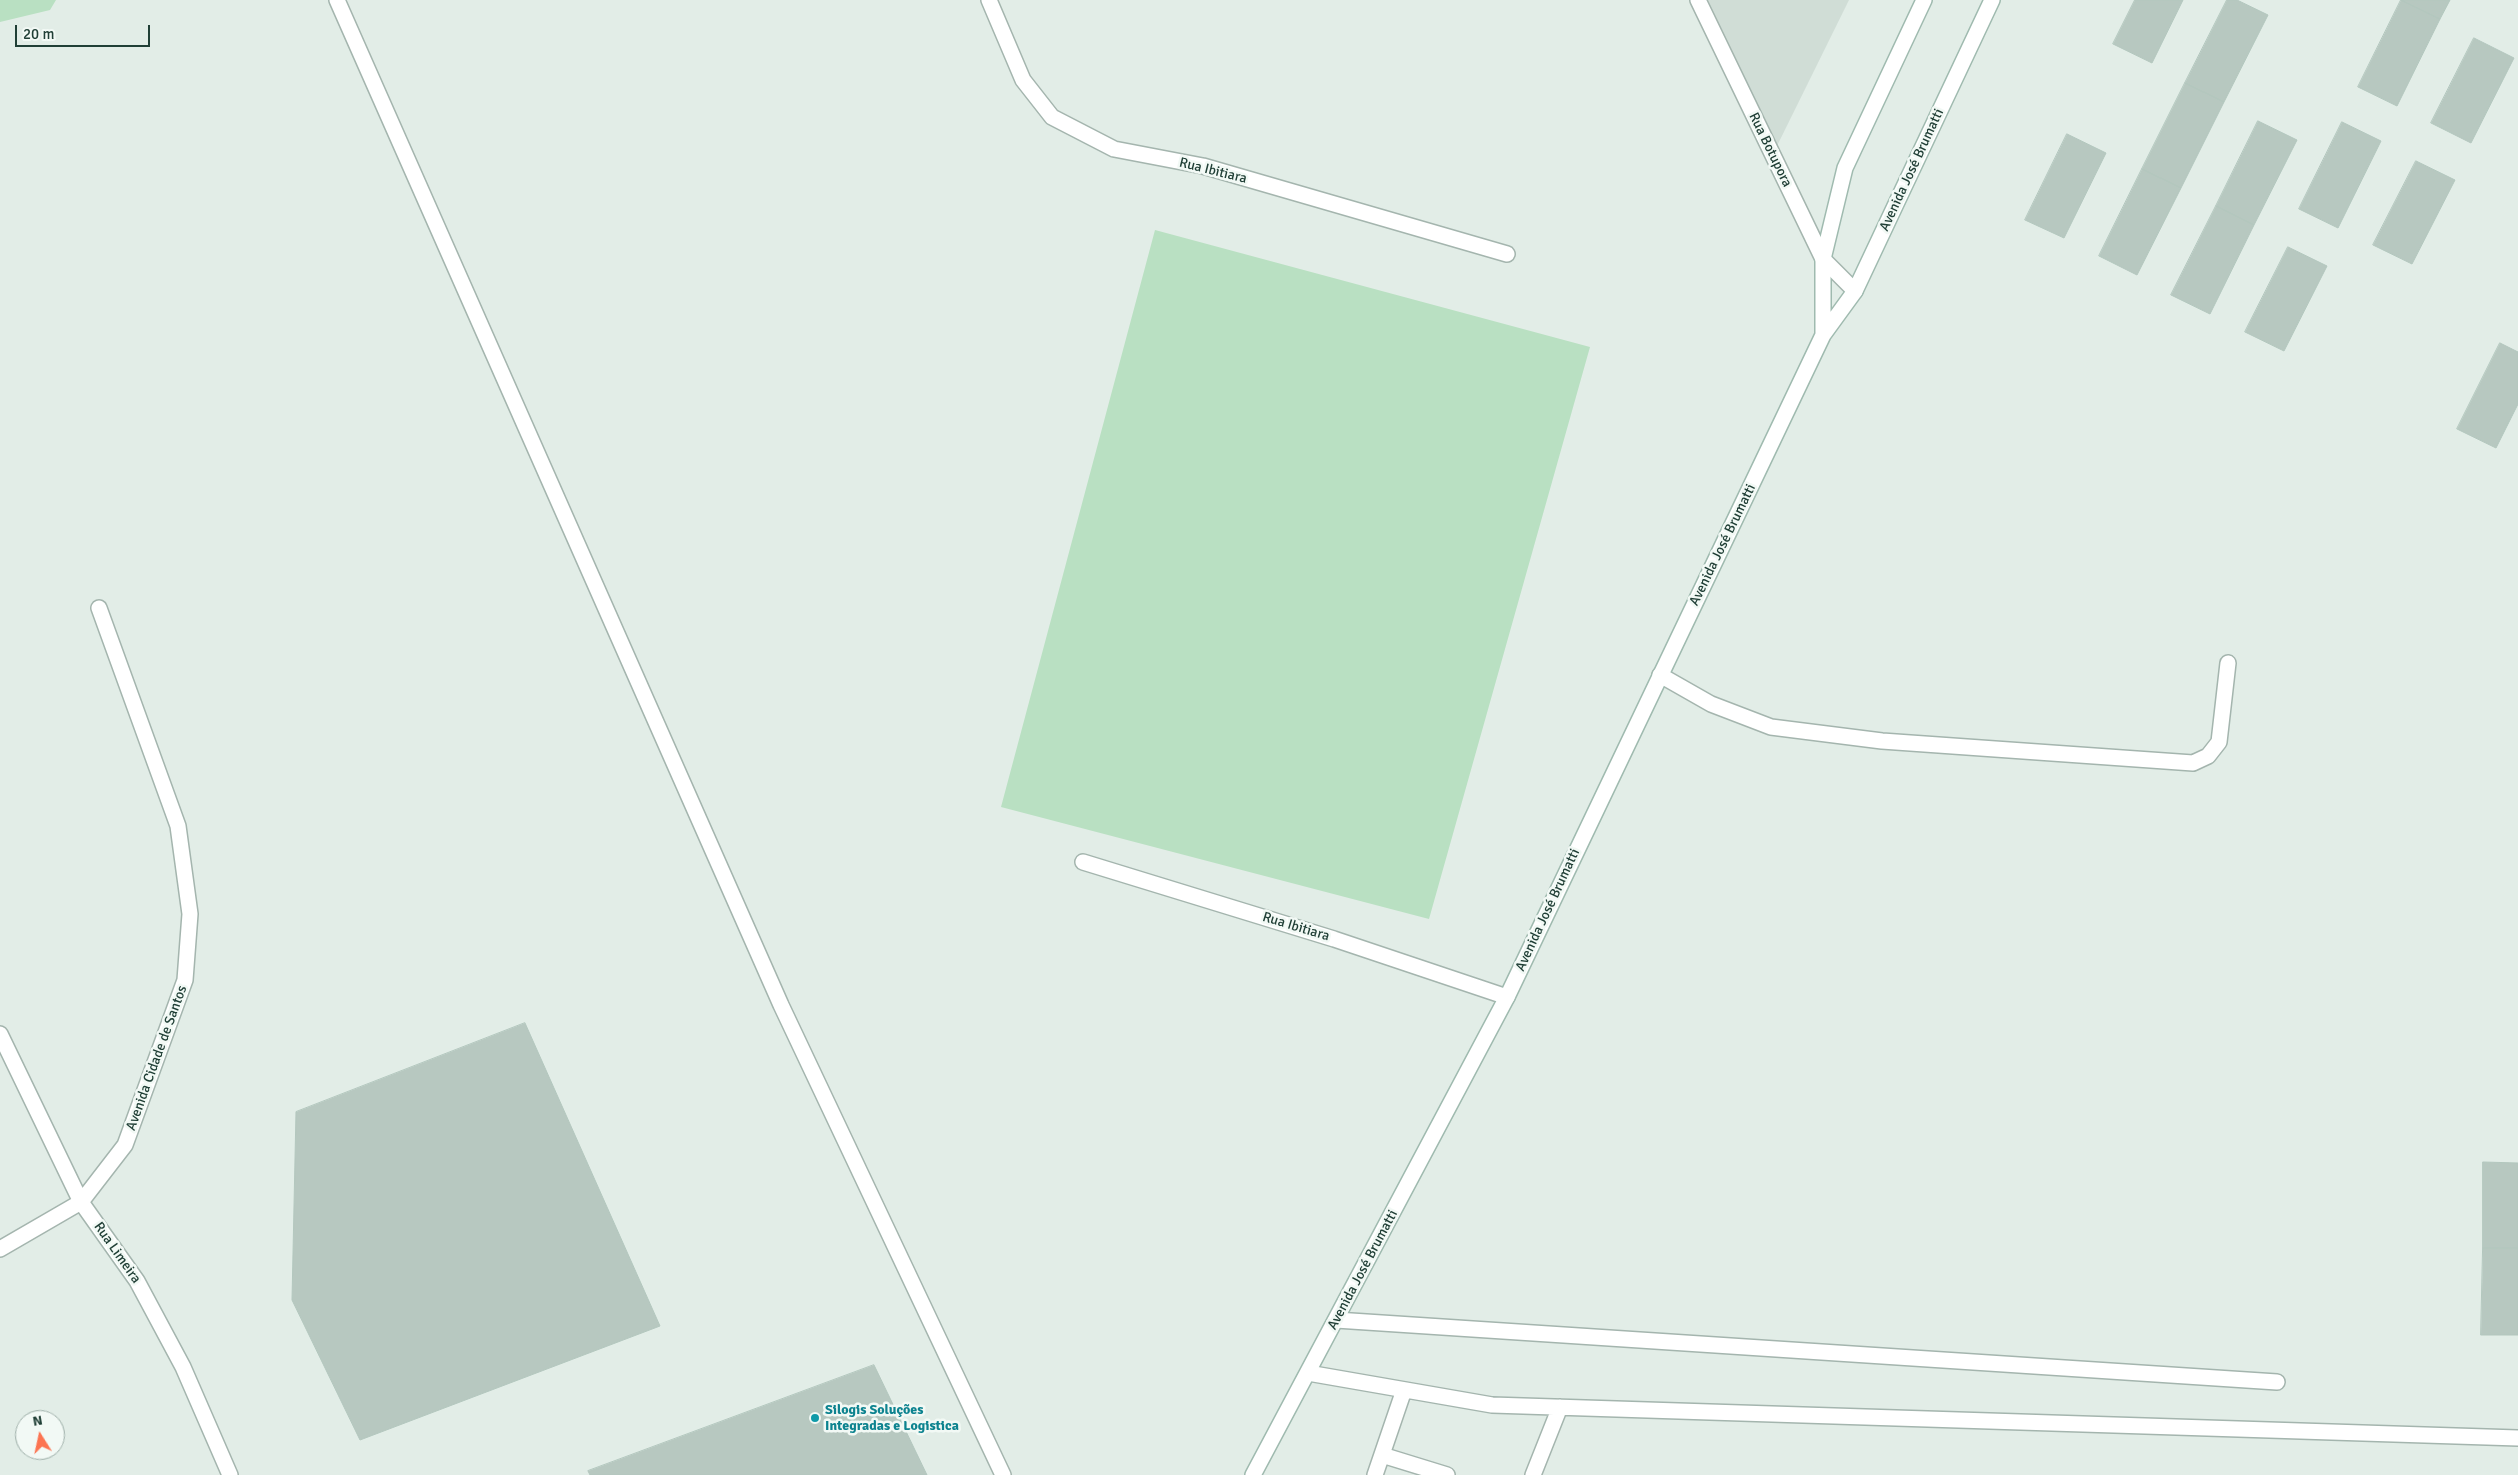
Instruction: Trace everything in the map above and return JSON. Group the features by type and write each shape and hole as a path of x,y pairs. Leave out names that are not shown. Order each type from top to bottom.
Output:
{"street":[{"path":"337,0 781,1005 1003,1475"},
{"name":"Rua Ibitiara","path":"989,0 1023,80 1052,117 1114,148 1203,166 1507,254"},
{"name":"Rua Botupora","path":"1698,0 1823,259 1855,291"},
{"name":"Avenida José Brumatti","path":"1823,335 1823,259 1845,168 1924,0"},
{"name":"Avenida José Brumatti","path":"1253,1475 1507,996 1823,335 1855,291 1992,0"},
{"name":"Avenida Cidade de Santos","path":"0,1249 82,1202 125,1146 157,1063 185,980 190,914 178,826 99,608"},
{"path":"1660,675 1711,704 1771,727 1882,741 2192,763 2208,756 2219,742 2228,663"},
{"name":"Rua Ibitiara","path":"1083,862 1334,939 1507,996"},
{"name":"Rua Limeira","path":"0,1034 82,1202 137,1280 183,1367 230,1475"},
{"path":"1336,1320 2277,1382"},
{"path":"1308,1373 1492,1404 2518,1438"},
{"path":"1375,1475 1404,1390"},
{"path":"1534,1475 1560,1407"},
{"path":"1382,1455 1446,1475"}],"shaded area":[{"path":"1705,0 1849,0 1772,156"}],"green space":[{"path":"0,0 56,0 50,10 0,22"},
{"path":"1155,230 1590,347 1429,919 1001,807"}],"building":[{"path":"2135,0 2183,0 2152,63 2113,44"},
{"path":"2227,0 2237,0 2268,15 2224,102 2185,83"},
{"path":"2401,0 2450,0 2440,19"},
{"path":"2401,0 2440,19 2397,106 2358,87"},
{"path":"2474,38 2514,58 2471,143 2431,123"},
{"path":"2185,83 2224,102 2181,188 2142,169"},
{"path":"2258,121 2297,140 2254,225 2216,206"},
{"path":"2342,122 2381,141 2338,228 2299,209"},
{"path":"2067,134 2106,153 2064,238 2025,220"},
{"path":"2416,161 2455,180 2412,264 2373,245"},
{"path":"2142,169 2181,188 2137,275 2099,256"},
{"path":"2216,206 2254,225 2210,314 2171,295"},
{"path":"2288,247 2327,266 2284,351 2245,332"},
{"path":"2500,343 2518,352 2518,404 2496,448 2457,429"},
{"path":"525,1023 660,1326 360,1440 292,1300 296,1112"},
{"path":"2483,1162 2518,1163 2518,1248 2483,1248"},
{"path":"2483,1248 2518,1248 2518,1335 2481,1335"},
{"name":"Silogis Soluções Integradas e Logistica","path":"874,1365 927,1475 590,1475 588,1471"}],"place":[{"name":"Silogis Soluções Integradas e Logistica","path":"815,1418"}]}
